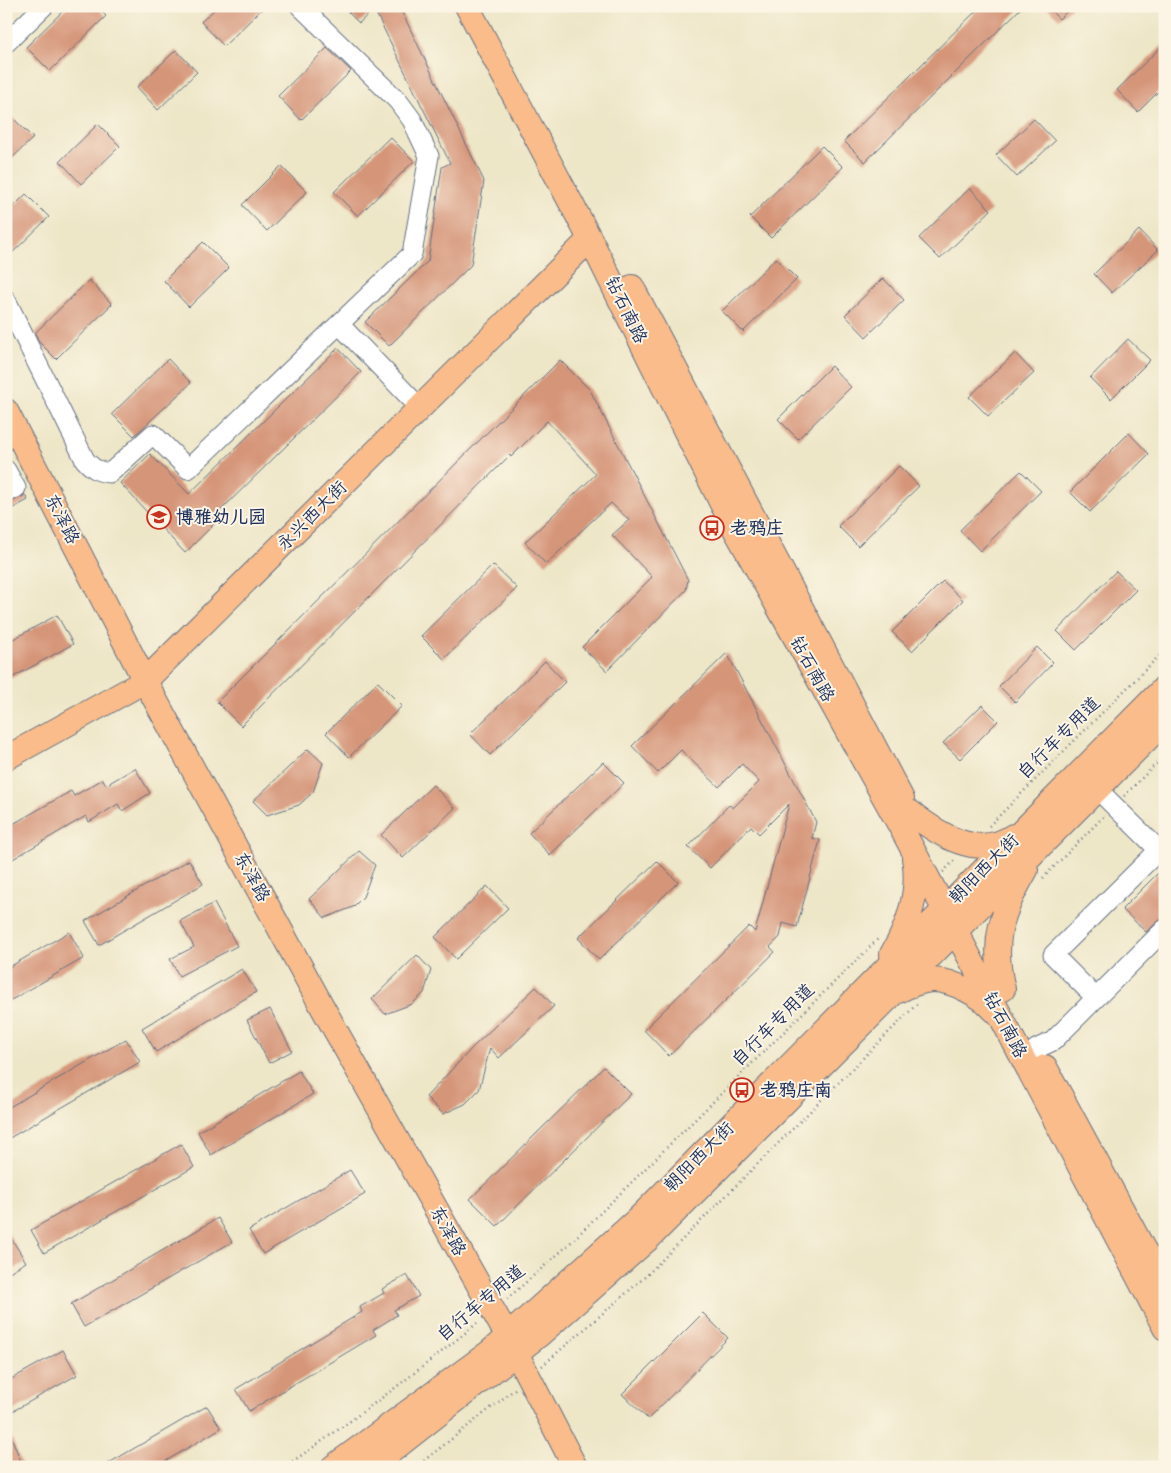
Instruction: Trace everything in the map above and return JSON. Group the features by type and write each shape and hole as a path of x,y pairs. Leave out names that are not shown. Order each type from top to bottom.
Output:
{"main road":[{"name":"钻石南路","path":"467,6 590,239 731,522 912,848 950,904 1000,1016 1165,1328"},
{"name":"钻石南路","path":"485,6 910,812 942,874 950,904"},
{"name":"永兴西大街","path":"6,758 145,681 421,409 590,239"},
{"name":"东泽路","path":"6,411 17,456 145,681 324,1010 512,1345 575,1467"},
{"name":"朝阳西大街","path":"371,1467 512,1345 639,1218 885,985 961,925 1034,835 1165,688"},
{"name":"朝阳西大街","path":"885,985 950,904 1034,835 1097,789 1165,721"},
{"path":"910,812 944,837 970,844 984,846 1034,835"},
{"path":"1003,989 996,952 998,936 1034,835"},
{"path":"912,848 916,873 912,904 885,985 912,984 932,980 940,982 962,988 978,996 988,1002 1000,1016"},
{"name":"钻石南路","path":"961,925 1003,989 1165,1288"},
{"name":"朝阳西大街","path":"333,1467 412,1411 512,1345"}],"street":[{"path":"6,43 44,6"},
{"path":"6,300 85,460 100,472 110,473 153,434 188,469 412,254 429,156 412,120 398,101 300,6"},
{"path":"339,324 421,409"},
{"path":"6,470 16,488 6,493"},
{"path":"1096,998 1053,956 1162,848 1097,789"},
{"path":"1036,1049 1053,1040 1165,929"}],"path":[{"name":"自行车专用道","path":"942,874 1165,650"},
{"path":"1039,882 1165,755"},
{"name":"自行车专用道","path":"284,1467 418,1371 493,1311 566,1247 886,931"},
{"path":"416,1467 529,1378 646,1276 940,982"}],"building":[{"path":"68,6 96,6 106,16 50,71 26,47"},
{"path":"218,6 265,6 224,46 201,22"},
{"path":"342,6 399,6 484,181 471,265 389,346 365,322 428,261 442,167 450,163 374,9 359,23"},
{"path":"981,6 1023,6 865,162 844,141"},
{"path":"1046,6 1073,6 1059,19"},
{"path":"1165,43 1165,85 1138,112 1117,90"},
{"path":"327,48 351,71 301,120 278,96"},
{"path":"176,50 197,72 158,110 137,87"},
{"path":"6,111 33,138 6,164"},
{"path":"1034,119 1055,141 1017,177 996,155"},
{"path":"98,124 120,146 81,184 60,161"},
{"path":"390,137 414,161 358,216 334,192"},
{"path":"822,146 843,167 771,238 750,217"},
{"path":"281,166 307,192 267,231 242,205"},
{"path":"970,188 991,210 940,259 919,238"},
{"path":"26,194 49,217 6,259 6,214"},
{"path":"1139,230 1158,250 1112,293 1094,274"},
{"path":"203,242 229,268 189,307 164,281"},
{"path":"776,258 797,279 743,332 722,311"},
{"path":"883,278 904,300 866,337 845,315"},
{"path":"89,280 112,304 56,359 39,342 35,333"},
{"path":"1128,339 1150,360 1111,399 1090,378"},
{"path":"338,348 361,372 215,516 218,520 185,553 120,483 150,454 189,494"},
{"path":"1015,353 1034,373 988,416 969,397"},
{"path":"168,359 191,383 134,436 112,414"},
{"path":"560,360 590,390 688,580 686,590 607,671 582,647 652,577 612,535 629,520 611,503 546,564 525,542 596,474 547,421 511,457 510,455 241,726 217,702"},
{"path":"831,366 851,387 798,439 778,419"},
{"path":"1129,433 1149,454 1090,512 1070,492"},
{"path":"899,466 919,486 858,546 838,526"},
{"path":"1021,471 1041,491 980,551 960,530"},
{"path":"25,495 28,500 6,512 6,504"},
{"path":"493,565 517,588 444,659 421,636"},
{"path":"1116,571 1136,590 1076,650 1057,631"},
{"path":"943,581 963,600 912,651 892,632"},
{"path":"57,615 73,644 6,681 6,643"},
{"path":"1037,647 1053,663 1015,702 999,686"},
{"path":"727,653 816,822 812,838 820,840 797,927 783,923 780,937 770,947 775,952 669,1056 644,1030 749,926 755,932 789,804 759,834 751,826 710,868 688,847 729,805 733,808 759,782 742,764 719,787 681,750 658,773 632,746"},
{"path":"545,661 565,682 490,755 470,734"},
{"path":"378,682 402,706 349,757 326,733"},
{"path":"982,705 998,721 960,759 943,743"},
{"path":"308,749 323,763 313,792 299,805 267,815 253,801"},
{"path":"603,762 624,783 550,855 529,833"},
{"path":"135,768 150,793 122,811 118,804 89,822 86,816 6,863 6,828 71,791 74,796 103,779 106,785"},
{"path":"433,785 455,808 403,858 381,835"},
{"path":"359,851 375,865 363,897 353,907 325,918 309,899"},
{"path":"189,860 203,884 99,945 85,921"},
{"path":"657,861 678,882 599,960 578,938"},
{"path":"1165,866 1165,916 1146,932 1122,909"},
{"path":"487,886 508,908 456,959 435,937"},
{"path":"214,903 237,946 179,976 170,959 194,947 180,921"},
{"path":"69,932 84,958 6,1003 6,969"},
{"path":"417,955 431,970 424,993 412,1004 385,1014 372,999"},
{"path":"242,969 256,992 156,1052 142,1028"},
{"path":"536,987 554,1006 499,1058 490,1048 479,1090 465,1104 443,1114 426,1097 474,1046"},
{"path":"270,1009 292,1051 269,1063 247,1020"},
{"path":"126,1039 140,1062 6,1140 6,1109"},
{"path":"604,1067 631,1094 497,1226 470,1199"},
{"path":"299,1071 313,1094 211,1155 198,1132"},
{"path":"181,1144 194,1167 44,1253 31,1230"},
{"path":"350,1170 365,1194 263,1254 249,1230"},
{"path":"218,1218 232,1242 84,1327 71,1304"},
{"path":"6,1230 26,1262 6,1274"},
{"path":"407,1275 419,1296 394,1310 397,1315 373,1330 376,1335 249,1411 236,1389 362,1312 360,1307 384,1293 382,1289"},
{"path":"703,1313 728,1338 648,1419 622,1394"},
{"path":"63,1350 77,1375 6,1415 6,1382"},
{"path":"207,1406 221,1428 156,1467 102,1467"},
{"path":"7,1426 23,1467 6,1467"}],"place":[{"name":"博雅幼儿园","path":"159,517"},
{"name":"老鸦庄","path":"712,528"},
{"name":"老鸦庄南","path":"742,1090"}]}
